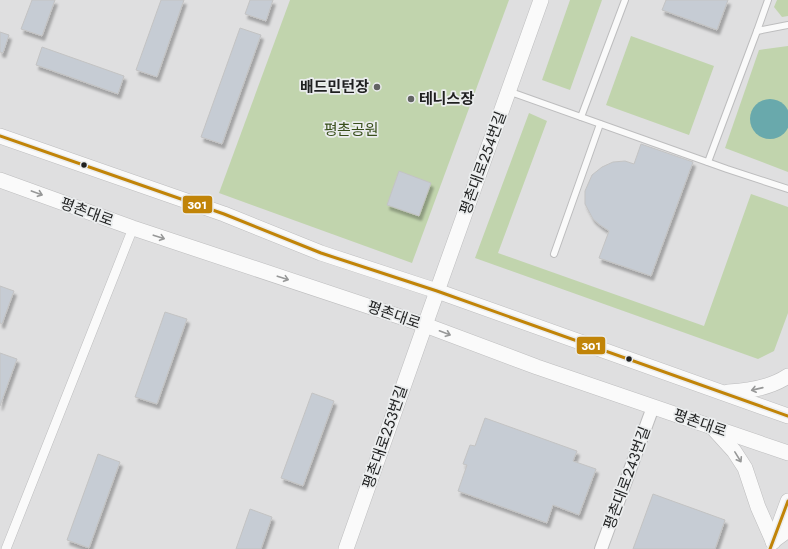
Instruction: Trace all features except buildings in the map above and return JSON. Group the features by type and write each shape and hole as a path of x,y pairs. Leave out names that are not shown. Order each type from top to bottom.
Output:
{"street":[{"name":"평촌대로254번길","path":"425,325 541,0"},
{"path":"0,136 224,214 321,253 437,291 788,416"},
{"name":"평촌대로","path":"0,180 133,228 425,325 537,367 788,453"},
{"path":"6,549 133,228"},
{"name":"평촌대로253번길","path":"346,549 425,325"},
{"path":"723,393 748,391 764,387 780,381 788,376"},
{"name":"평촌대로243번길","path":"601,549 653,407"},
{"path":"712,427 734,451 745,468 772,545"},
{"path":"772,545 788,501"},
{"path":"772,545 788,530"}],"lane":[{"path":"581,117 625,0"},
{"path":"708,162 768,0"},
{"path":"757,31 788,25"},
{"path":"508,91 788,189"},
{"path":"554,254 600,124"}],"green space":[{"name":"평촌공원","path":"290,0 509,0 412,263 219,193"},
{"path":"570,0 602,0 570,90 542,80"},
{"path":"777,0 788,0 788,16 782,17 774,7"},
{"path":"631,36 714,66 689,135 606,105"},
{"path":"788,46 788,172 725,148 759,50"},
{"path":"529,113 547,121 498,253 704,326 751,194 788,207 788,313 774,351 758,359 475,258"}],"water":[{"path":"770,99 778,101 784,105 788,111 790,119 788,127 784,133 778,137 770,139 762,137 756,133 752,127 750,119 752,111 756,105 762,101"}],"transit line":[{"name":"301","path":"0,136 224,214 321,253 437,291 788,416"},
{"name":"301","path":"770,549 788,501"}],"place":[{"name":"배드민턴장","path":"377,87"},
{"name":"테니스장","path":"411,99"}]}
